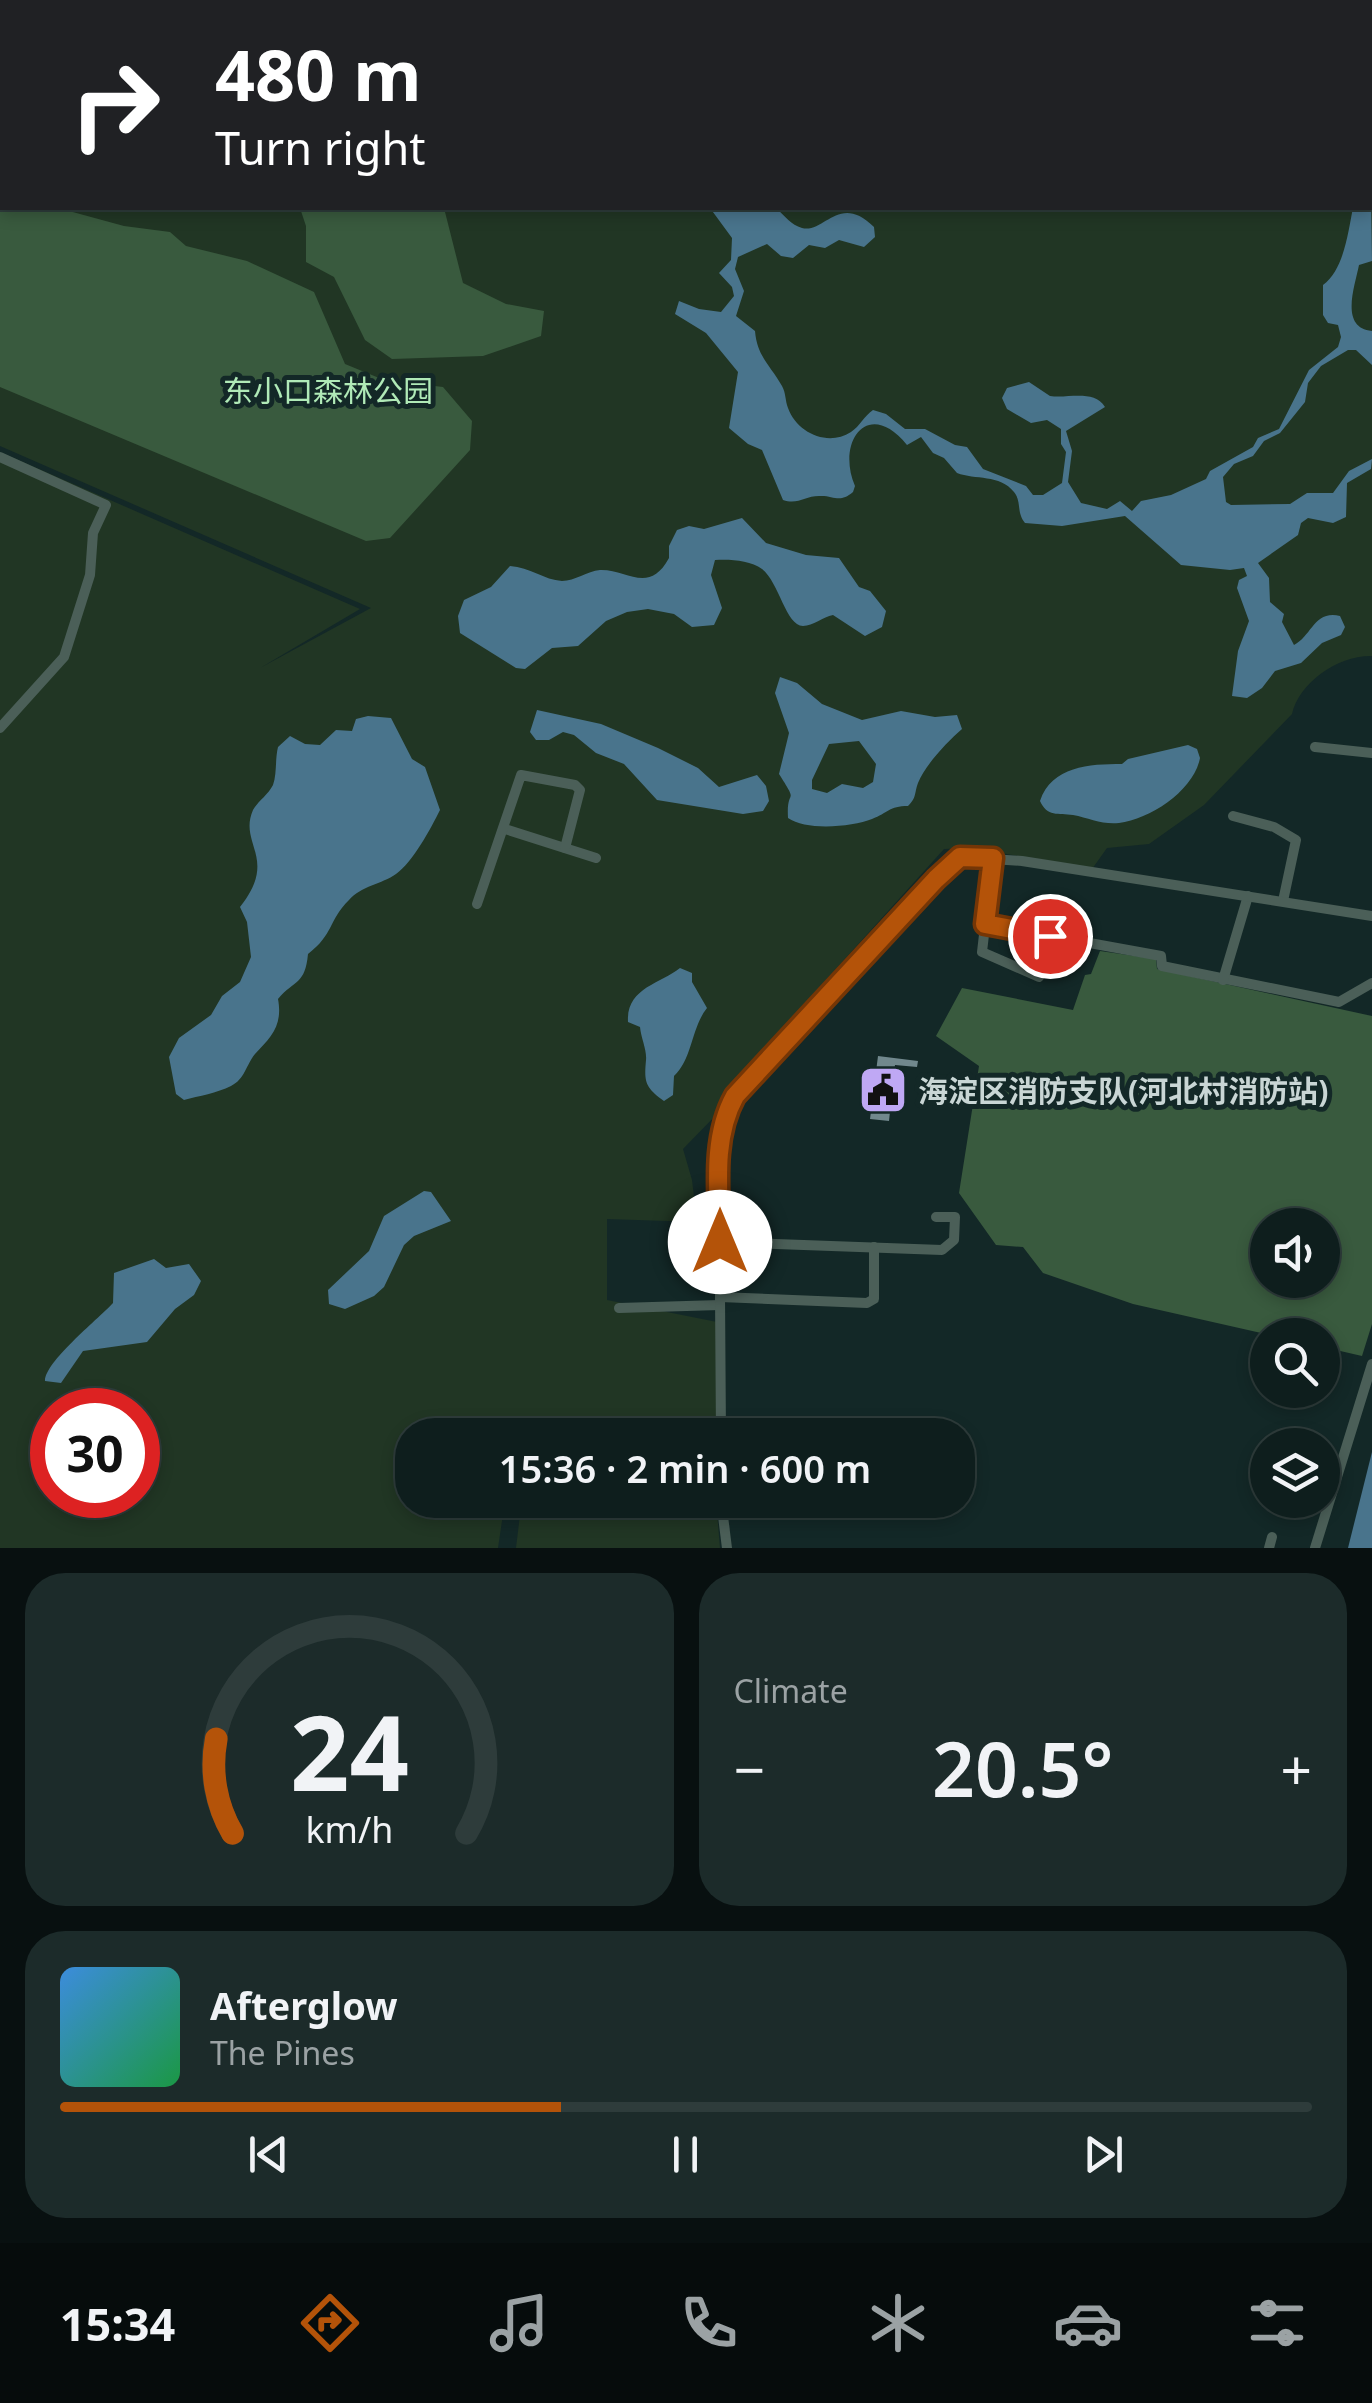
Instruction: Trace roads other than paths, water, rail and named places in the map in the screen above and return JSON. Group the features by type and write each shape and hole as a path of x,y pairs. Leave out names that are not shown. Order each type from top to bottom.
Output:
{"street":[{"path":"0,457 106,504 92,533 90,576 64,657 0,728"},
{"path":"1316,747 1372,753"},
{"path":"478,904 522,774 576,785 580,790 564,848"},
{"path":"1234,816 1274,828 1296,840 1283,901"},
{"path":"505,829 596,858"},
{"path":"721,1418 719,1156 724,1116 735,1096 960,857 993,858 1372,916"},
{"path":"993,858 982,952 1039,976"},
{"path":"1223,980 1248,896"},
{"path":"985,924 1160,956 1162,966 1339,1002 1372,983"},
{"path":"720,1242 942,1250 954,1240 955,1218 936,1217"},
{"path":"619,1308 720,1301 867,1303 874,1299 874,1248"},
{"path":"1315,1548 1372,1364"},
{"path":"723,1518 727,1548"}],"water":[{"path":"711,210 778,210 802,228 842,214 862,217 874,227 875,237 864,247 839,240 825,248 809,245 793,258 781,256 767,244 738,257 735,269 744,291 736,316 755,331 761,354 782,386 788,408 798,424 814,435 833,438 854,430 873,410 886,414 905,429 925,429 967,447 983,469 1026,486 1033,495 1043,495 1062,483 1066,452 1061,444 1061,429 1047,420 1031,423 1007,409 1002,398 1007,388 1029,382 1050,396 1094,398 1105,407 1066,431 1072,451 1068,482 1081,503 1107,509 1120,501 1132,511 1141,501 1171,495 1206,479 1210,471 1253,447 1258,438 1279,429 1309,370 1338,347 1338,325 1328,323 1323,315 1323,285 1336,270 1353,210 1371,210 1372,261 1359,265 1352,314 1362,328 1372,331 1372,365 1356,350 1348,350 1321,366 1308,383 1305,402 1280,433 1264,441 1253,456 1234,464 1223,477 1226,502 1231,505 1290,504 1307,493 1333,493 1349,471 1372,459 1371,469 1347,483 1346,517 1333,523 1308,518 1301,523 1298,535 1258,563 1269,578 1270,602 1284,614 1282,622 1294,645 1324,617 1340,616 1345,627 1341,635 1322,643 1301,663 1275,671 1262,688 1247,698 1232,696 1238,651 1249,621 1237,588 1239,580 1247,576 1244,568 1181,565 1125,516 1062,526 1025,523 1016,496 1008,486 957,473 921,437 907,445 880,425 868,425 853,441 850,470 855,486 848,496 783,500 762,450 729,428 738,372 706,333 675,314 679,301 721,312 734,296 732,287 719,273 731,260 732,238"},
{"path":"742,518 766,543 806,555 839,558 859,587 870,591 886,611 882,627 865,636 833,615 807,626 797,624 762,569 746,562 715,560 711,575 722,608 714,625 692,627 674,614 648,609 627,612 606,621 578,646 552,648 525,669 516,668 460,633 458,616 464,600 491,587 510,566 562,581 600,570 645,578 654,575 669,558 669,546 677,530 689,526 704,529"},
{"path":"780,677 797,683 822,704 862,720 901,711 935,717 957,715 962,729 926,768 908,806 853,824 806,825 788,818 791,794 779,774 789,733 775,693","holes":["859,741 876,764 873,782 863,788 842,784 827,793 812,789 812,780 829,744"]},
{"path":"537,710 601,724 658,748 698,768 719,787 757,775 766,786 769,801 763,811 743,814 657,800 624,764 596,753 574,735 563,732 549,740 536,740 530,732"},
{"path":"391,718 412,759 425,767 440,810 402,869 359,891 342,908 308,954 302,977 278,999 279,1017 274,1030 239,1080 220,1091 184,1100 176,1094 169,1057 179,1038 211,1015 222,996 240,982 251,957 247,922 240,907 256,876 250,822 253,810 273,785 278,747 290,736 305,744 320,745 336,730 352,731 356,719"},
{"path":"1188,745 1197,749 1200,758 1196,770 1180,792 1144,816 1107,823 1054,813 1040,801 1053,780 1073,769 1122,764 1128,759"},
{"path":"680,968 692,973 692,982 707,1008 685,1061 674,1076 673,1095 664,1101 647,1084 640,1027 628,1022 629,1011 638,994"},
{"path":"424,1191 431,1192 451,1221 414,1236 404,1245 384,1287 374,1296 345,1309 329,1304 328,1290 369,1251 384,1216"},
{"path":"154,1259 166,1268 189,1264 201,1281 194,1295 175,1309 147,1342 83,1351 61,1383 45,1381 53,1363 113,1303 114,1273"},
{"path":"1372,1452 1372,1548 1348,1548"}],"place":[{"name":"海淀区消防支队(河北村消防站)","path":"883,1090"}],"park label":[{"name":"东小口森林公园","path":"328,390"}]}
